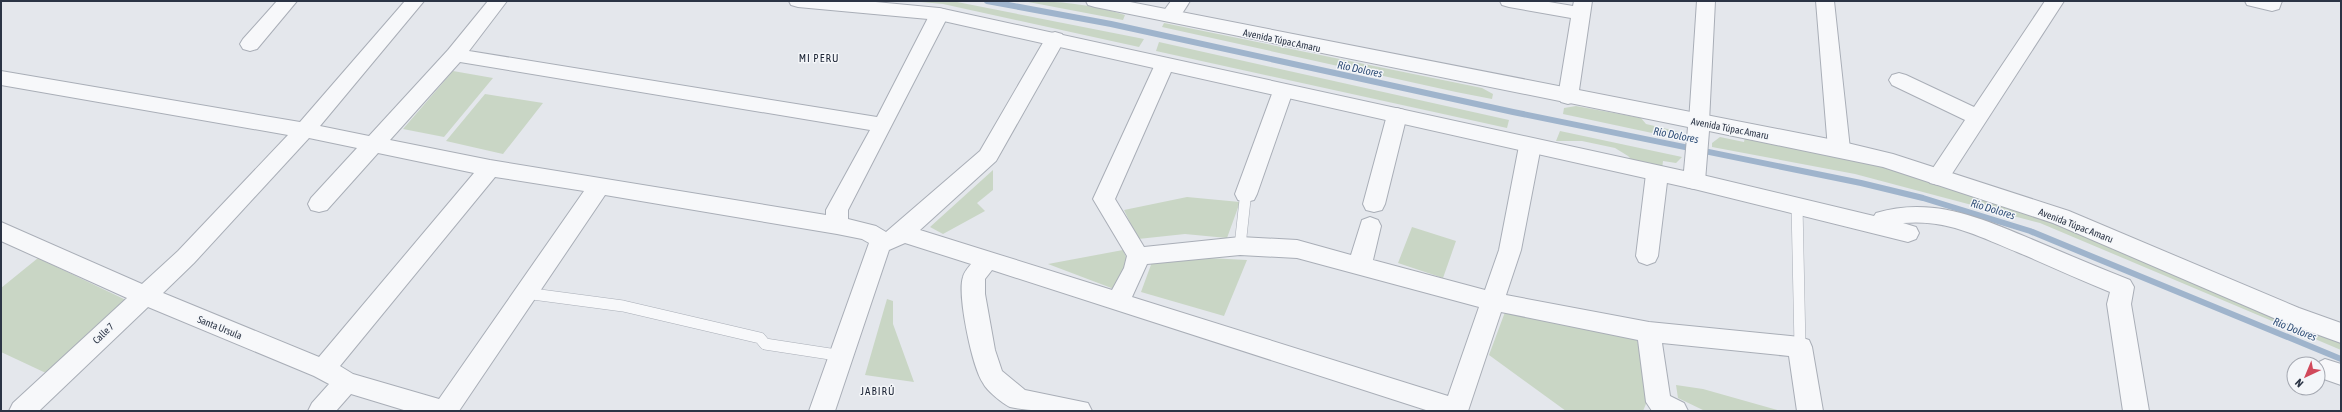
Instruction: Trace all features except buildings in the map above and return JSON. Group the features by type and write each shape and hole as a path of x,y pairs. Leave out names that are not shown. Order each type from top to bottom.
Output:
{"street":[{"path":"250,44 288,1"},
{"name":"Calle 7","path":"22,411 143,295 186,257 305,130 415,1"},
{"path":"319,204 455,55 498,1"},
{"path":"798,1 939,14 1656,174 1695,176 1797,205 1908,233"},
{"name":"Avenida Túpac Amaru","path":"1095,1 1176,8 1699,127 1838,149 1886,160 2061,217 2291,315 2341,334"},
{"path":"1509,1 1582,8 1568,97"},
{"path":"1695,176 1706,1"},
{"path":"1825,1 1838,149"},
{"path":"1938,177 2055,1"},
{"path":"2254,1 2272,5 2273,1"},
{"path":"837,225 837,210 883,125 939,14"},
{"path":"822,411 892,236 988,156 1055,39"},
{"path":"455,55 883,125"},
{"path":"1118,301 1135,268 1138,256 1104,199 1164,65"},
{"path":"1,78 305,130 490,168 837,225 892,236 986,261 1118,301 1456,410 1491,301 1510,250 1530,146"},
{"path":"1899,80 1978,117"},
{"path":"1245,197 1283,91"},
{"path":"1374,204 1397,115"},
{"path":"323,370 490,168"},
{"path":"1647,256 1656,174"},
{"path":"444,411 600,185"},
{"path":"1884,226 1884,218 1898,214 1938,216 2002,234 2019,244 2122,287 2119,304 2136,411"},
{"path":"1360,266 1370,226"},
{"name":"Santa Ursula","path":"1,231 143,295 323,370 346,382 444,411"},
{"path":"1138,256 1240,246 1297,249 1491,301 1649,332 1800,347 1810,411"},
{"path":"986,261 974,277 973,294 983,350 992,377 1018,399 1079,411"},
{"path":"1649,332 1658,402 1675,411"},
{"path":"321,411 346,382"}],"lane":[{"path":"1240,246 1245,197"},
{"path":"1797,205 1800,347"},
{"path":"525,293 623,306 760,338 766,344 843,356"}],"green space":[{"path":"910,1 952,1 1144,39 1139,47 943,4"},
{"path":"1023,1 1075,4 1100,8 1125,15 1123,20"},
{"path":"1164,23 1482,88 1493,94 1492,99 1162,27"},
{"path":"1159,42 1509,120 1507,128 1156,51"},
{"path":"453,71 493,78 444,137 403,129"},
{"path":"485,94 543,103 503,154 446,141"},
{"path":"1576,106 1641,118 1646,124 1676,131 1684,135 1685,140 1563,114 1564,108"},
{"path":"1560,131 1682,157 1676,163 1663,161 1662,169 1633,161 1615,148 1582,141 1556,141"},
{"path":"1720,137 1744,142 1745,137 1859,161 1934,181 2043,217 2341,343 2341,350 2040,223 1855,174 1712,147 1712,143"},
{"path":"993,170 993,190 977,203 985,211 943,234 930,227"},
{"path":"1187,197 1240,202 1227,238 1185,234 1138,239 1124,210"},
{"path":"1412,227 1456,241 1443,278 1398,263"},
{"path":"1123,250 1130,266 1114,289 1048,264"},
{"path":"1188,257 1247,260 1224,316 1141,292 1152,262"},
{"path":"38,258 126,300 89,332 48,374 1,352 1,288"},
{"path":"887,299 893,301 893,324 914,382 865,375"},
{"path":"1505,312 1637,339 1648,399 1643,411 1566,411 1489,355"},
{"path":"1676,385 1703,389 1781,411 1705,411 1678,398"}],"waterway":[{"name":"Río Dolores","path":"987,1 1111,24 1513,112 1861,183 1923,198 2030,231 2341,359"}],"district":[{"name":"MI PERU","path":"819,58"},
{"name":"JABIRÚ","path":"878,391"}]}
